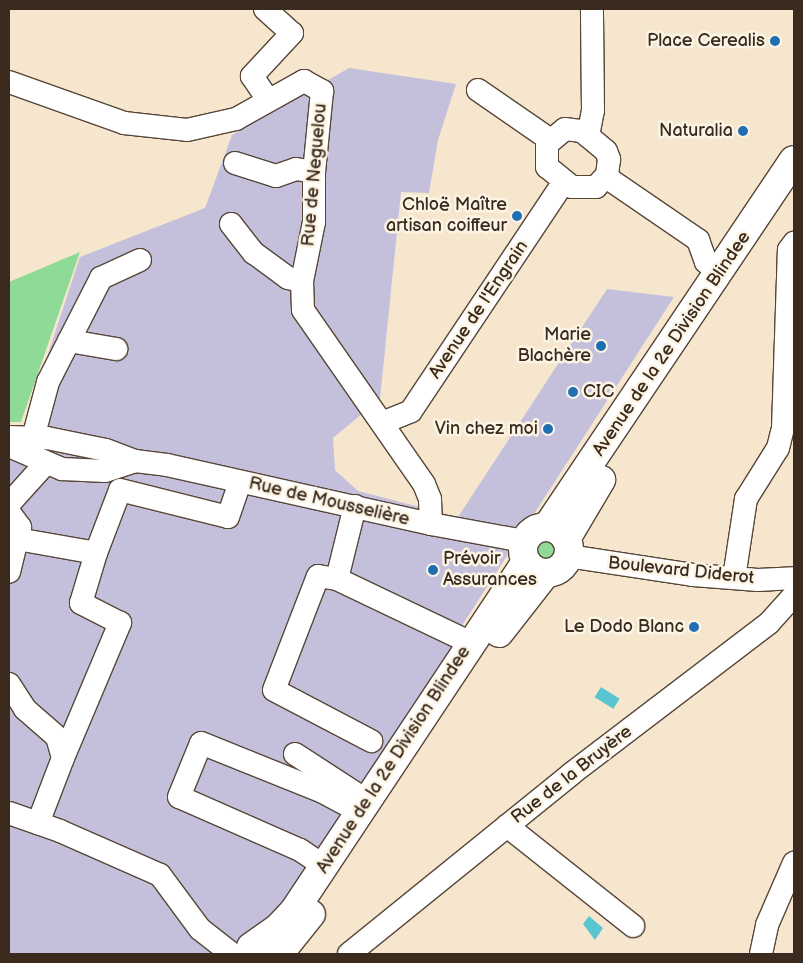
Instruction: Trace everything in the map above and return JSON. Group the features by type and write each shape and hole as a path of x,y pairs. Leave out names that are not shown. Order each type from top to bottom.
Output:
{"main road":[{"name":"Avenue de la 2e Division Blindee","path":"561,541 718,273 794,160"},
{"name":"Avenue de la 2e Division Blindee","path":"561,541 623,442 794,189"},
{"path":"530,533 561,541 560,568 532,559 530,533"},
{"name":"Avenue de la 2e Division Blindee","path":"249,952 290,916 365,807 470,643 532,559"},
{"name":"Avenue de la 2e Division Blindee","path":"279,954 302,927 488,647 532,559"}],"street":[{"path":"265,9 292,33 252,76 268,100"},
{"path":"588,136 592,110 592,9"},
{"name":"Rue de Neguelou","path":"9,82 124,123 187,130 236,119 304,81 322,91 314,172 314,222 302,280 303,310 424,484 430,499 431,524"},
{"path":"478,90 549,139"},
{"path":"566,129 574,129 588,136 606,151 609,167 606,177 588,190 572,187 564,182 547,167 544,152 549,139 566,129"},
{"path":"235,163 276,176 296,168 314,172"},
{"path":"606,177 698,240 706,262 718,273"},
{"name":"Avenue de l'Engrain","path":"382,423 411,411 564,182"},
{"path":"230,224 254,253 288,278 302,280"},
{"path":"734,578 746,500 778,448 783,428 789,250 794,243"},
{"path":"33,438 48,382 101,278 140,260"},
{"path":"69,341 116,349"},
{"name":"Rue de Mousselière","path":"9,437 33,438 106,450 134,462 167,465 354,506 431,524 532,559"},
{"name":"Rue de Mousselière","path":"9,446 45,464 62,469 105,471 134,462"},
{"path":"9,504 45,464"},
{"path":"105,471 120,490 228,517 240,482"},
{"path":"38,823 63,758 120,623 81,603 96,553 120,490"},
{"path":"337,579 354,506"},
{"path":"9,512 20,527 9,572"},
{"path":"17,540 96,553"},
{"name":"Boulevard Diderot","path":"561,541 651,570 734,578 794,578"},
{"path":"371,741 274,690 318,576 337,579 470,643"},
{"name":"Rue de la Bruyère","path":"349,954 507,826 770,623 794,595"},
{"path":"9,684 25,709 57,737 63,758"},
{"path":"324,866 300,850 179,797 201,743 365,807"},
{"path":"295,754 365,807"},
{"path":"9,813 38,823 160,875 200,929 249,952"},
{"path":"507,826 633,926"},
{"path":"761,954 767,925 794,863"}],"shaded area":[{"path":"349,68 456,84 438,140 429,193 401,192 380,399 333,438 335,470 358,491 458,517 607,289 674,297 461,627 457,652 282,918 241,954 9,954 9,451 16,451 80,257 205,208 232,135"}],"green space":[{"path":"80,252 21,422 9,422 9,282"},
{"path":"547,539 554,542 557,549 554,556 547,559 540,556 537,549 540,542"}],"water":[{"path":"601,687 620,699 613,709 595,697"},
{"path":"589,916 603,928 595,940 583,924"}],"place":[{"name":"Place Cerealis","path":"775,41"},
{"name":"Naturalia","path":"743,131"},
{"name":"Chloë Maître artisan coiffeur","path":"517,216"},
{"name":"Marie Blachère","path":"601,346"},
{"name":"CIC","path":"573,392"},
{"name":"Vin chez moi","path":"548,429"},
{"name":"Prévoir Assurances","path":"433,570"},
{"name":"Le Dodo Blanc","path":"694,627"}]}
